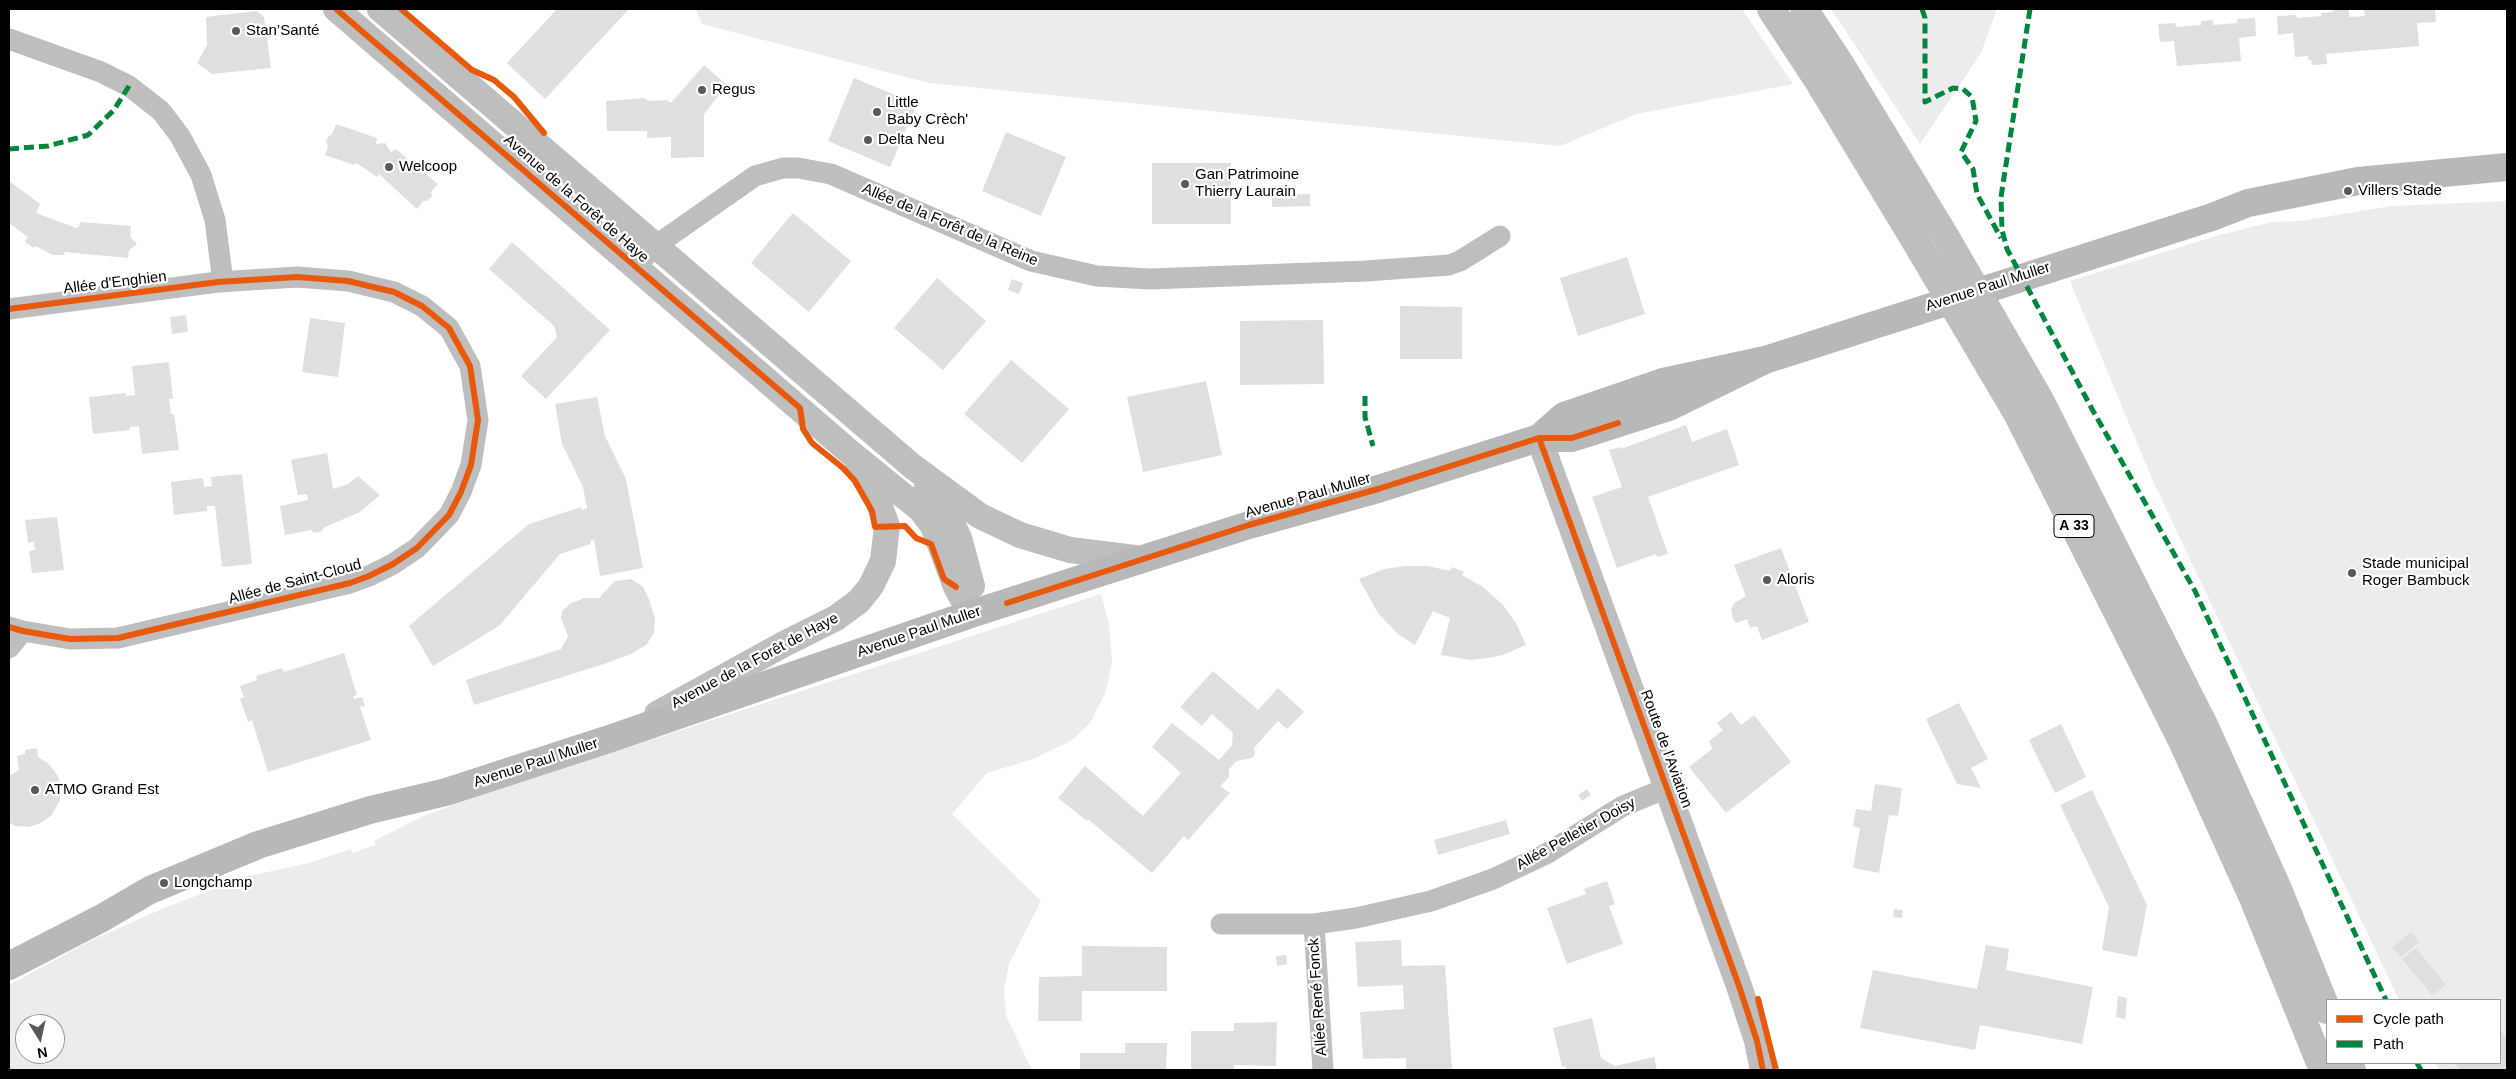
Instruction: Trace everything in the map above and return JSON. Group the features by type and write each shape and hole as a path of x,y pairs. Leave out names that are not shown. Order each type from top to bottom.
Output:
{"highway":[{"name":"A 33","path":"1771,9 1817,79 2017,413 2182,741 2252,898 2323,1070"},
{"name":"A 33","path":"1804,9 1841,65 1936,220 2040,400 2205,728 2278,889 2326,1008"}],"main road":[{"name":"Avenue Paul Muller","path":"9,966 102,918 230,871 360,827 446,792 612,738 970,614 1249,525 1378,489 1539,438 1572,438 1669,408 1765,360 2064,263 2212,217 2348,191 2401,178 2507,167"}],"street":[{"name":"Avenue de la Forêt de Haye","path":"336,9 852,454 921,510 933,526 956,587 970,614"},
{"name":"Avenue de la Forêt de Haye","path":"380,9 912,466 980,516 1020,535 1070,550 1144,559"},
{"path":"9,39 101,72 128,86 161,111 180,136 201,175 215,220 223,282"},
{"name":"Allée de la Forêt de la Reine","path":"635,267 655,246 755,176 783,168 798,168 830,174 1031,262 1097,276 1160,278 1366,271 1449,265 1460,261 1500,236"},
{"name":"Allée de Saint-Cloud","path":"16,629 70,639 118,638 350,583 392,564 417,548 435,531 456,503 471,465 478,420 470,366 449,328 422,306 394,292 348,282 297,277 223,282"},
{"name":"Allée d'Enghien","path":"9,309 223,282"},
{"name":"Route de l'Aviation","path":"1539,438 1747,1009 1757,1041 1763,1070"},
{"name":"Avenue de la Forêt de Haye","path":"612,738 784,644 836,618 858,602 871,586 882,561 887,526 878,501 852,454"},
{"name":"Avenue de la Forêt de Haye","path":"912,466 949,517 959,538 972,581 970,614"},
{"path":"9,648 16,629"},
{"name":"Allée Pelletier Doisy","path":"1221,924 1314,924 1395,910 1431,900 1485,882 1546,854 1623,806 1667,788"},
{"name":"Allée René Fonck","path":"1314,924 1323,1070"}],"shaded area":[{"path":"696,9 1742,9 1793,84 1637,114 1560,146 929,83 702,24"},
{"path":"1831,9 1997,9 1981,53 1920,144"},
{"name":"Stade municipal Roger Bambuck","path":"2507,201 2507,1070 2440,1070 2435,1064 2501,1064 2501,999 2399,999 2152,479 2070,281 2216,236 2272,222 2300,221 2391,206"},
{"path":"1101,594 1109,624 1112,661 1106,692 1090,723 1071,741 1033,759 987,773 952,814 1041,901 1009,964 1004,990 1006,1016 1032,1070 9,1070 9,985 90,941 164,908 249,876 309,863 351,849 352,853 375,845 374,841 423,816 481,795"}],"building":[{"path":"557,9 629,9 545,99 507,63"},
{"path":"2333,9 2349,9 2349,17 2365,16 2364,9 2435,9 2436,22 2417,23 2419,46 2326,54 2327,64 2312,65 2311,60 2308,60 2308,56 2295,57 2293,33 2278,35 2277,16 2296,15 2297,18 2322,16 2321,13 2333,12"},
{"name":"Stan’Santé","path":"257,11 264,17 271,68 212,74 197,63 207,45 206,17"},
{"path":"2255,18 2256,36 2239,38 2241,61 2177,66 2174,41 2160,42 2158,24 2175,23 2176,27 2201,25 2201,21 2213,20 2213,25 2237,23 2237,19"},
{"path":"704,65 727,85 704,114 704,157 671,158 671,137 647,138 647,131 607,131 606,101 645,98 648,101 667,100 671,103"},
{"path":"854,78 917,104 890,167 828,141"},
{"name":"Welcoop","path":"336,124 377,138 376,144 385,143 391,152 396,149 438,184 431,192 432,196 427,201 423,201 417,209 379,174 377,177 356,163 354,165 325,155 328,146 326,142"},
{"path":"1006,132 1066,157 1041,216 982,191"},
{"path":"1152,163 1231,163 1231,224 1152,224"},
{"path":"9,181 40,204 36,213 76,228 79,227 80,222 131,226 130,237 137,244 129,250 128,258 64,252 65,255 53,255 35,246 34,248 25,242 28,237 9,223"},
{"path":"1310,194 1310,206 1272,207 1272,195"},
{"path":"793,213 851,261 809,312 751,263"},
{"path":"512,242 610,330 546,399 521,376 557,337 554,326 489,269"},
{"path":"1627,257 1645,314 1578,336 1560,278"},
{"path":"937,278 986,321 943,370 894,328"},
{"path":"1012,279 1023,283 1019,294 1008,290"},
{"path":"1400,306 1462,307 1462,359 1400,359"},
{"path":"186,315 188,332 172,334 170,317"},
{"path":"310,318 345,323 338,377 302,372"},
{"path":"1323,320 1324,384 1240,385 1240,321"},
{"path":"1011,360 1069,409 1022,463 964,414"},
{"path":"169,362 173,399 169,399 171,414 174,414 179,450 142,454 139,426 130,427 130,430 93,434 89,397 126,393 126,396 135,395 132,366"},
{"path":"1206,381 1222,455 1143,472 1127,397"},
{"path":"597,397 605,436 626,479 643,568 600,576 594,540 590,541 591,544 560,554 499,626 433,666 409,626 529,524 581,507 582,510 587,508 583,487 562,444 555,404"},
{"path":"1686,425 1692,442 1727,429 1739,465 1648,497 1668,554 1657,557 1656,554 1617,568 1592,497 1622,487 1609,450 1620,447 1621,449"},
{"path":"327,453 333,489 348,484 358,476 380,495 360,512 323,528 323,531 313,533 312,530 285,535 280,506 308,500 307,494 298,495 291,460"},
{"path":"242,474 252,564 222,567 215,506 207,506 207,511 174,515 171,482 203,478 204,487 212,486 211,477"},
{"path":"57,517 64,570 32,573 29,551 35,550 34,542 28,543 25,520"},
{"name":"Aloris","path":"1781,548 1809,622 1762,640 1757,626 1750,628 1747,619 1736,623 1733,619 1731,610 1734,603 1746,596 1734,565"},
{"path":"1405,566 1428,566 1450,571 1452,567 1464,572 1462,575 1483,587 1503,605 1516,623 1526,645 1503,655 1488,658 1470,660 1441,655 1450,618 1433,611 1415,645 1398,634 1378,613 1359,579 1384,569"},
{"path":"631,579 643,587 655,619 654,633 646,645 631,654 604,664 474,705 466,680 561,649 568,636 561,618 562,611 570,604 584,598 599,598 615,581"},
{"path":"344,653 357,695 353,696 354,699 362,697 365,706 360,707 371,740 268,772 252,720 248,722 240,699 244,697 240,686 257,680 256,676 282,668 284,672"},
{"path":"1213,671 1258,710 1278,688 1304,712 1287,729 1278,721 1254,748 1255,754 1252,758 1237,761 1229,769 1229,777 1220,786 1230,793 1188,840 1184,836 1152,873 1088,819 1087,821 1058,798 1085,766 1143,816 1181,773 1152,747 1172,723 1219,760 1232,745 1233,733 1212,714 1202,726 1180,707"},
{"path":"1959,703 1988,759 1971,768 1981,788 1957,784 1926,719"},
{"path":"1731,712 1741,725 1754,715 1791,762 1726,813 1689,767 1712,749 1709,741 1723,730 1717,723"},
{"path":"2061,724 2086,777 2055,793 2029,740"},
{"name":"ATMO Grand Est","path":"37,748 38,757 49,764 58,776 61,787 60,800 52,815 41,823 29,827 15,826 9,822 9,776 19,770 17,756 25,754 25,750"},
{"path":"1875,784 1902,788 1898,816 1889,815 1879,873 1853,868 1860,828 1853,826 1856,809 1871,811"},
{"path":"1587,789 1591,795 1582,801 1578,795"},
{"path":"2092,790 2147,905 2137,957 2102,950 2109,907 2060,805"},
{"path":"1506,820 1510,834 1438,855 1434,840"},
{"path":"1607,881 1615,904 1609,906 1623,944 1567,964 1547,908 1586,894 1584,889"},
{"path":"1894,909 1903,910 1902,918 1893,917"},
{"path":"2411,932 2419,942 2401,957 2392,947"},
{"path":"1401,940 1402,966 1445,965 1452,1070 1406,1070 1406,1058 1363,1059 1360,1012 1404,1009 1403,985 1358,987 1355,942"},
{"path":"1986,945 2009,949 2006,970 2093,987 2082,1044 1980,1025 1975,1050 1860,1028 1873,970 1977,989"},
{"path":"1082,946 1167,947 1167,991 1082,991 1082,1021 1038,1021 1039,977 1082,976"},
{"path":"2416,948 2446,985 2432,995 2402,959"},
{"path":"1286,955 1287,964 1277,966 1276,956"},
{"path":"2118,996 2127,998 2125,1019 2116,1017"},
{"path":"1592,1018 1601,1058 1615,1066 1654,1057 1657,1070 1566,1070 1565,1066 1562,1067 1553,1028"},
{"path":"1277,1022 1276,1066 1234,1065 1234,1070 1191,1070 1191,1031 1234,1031 1234,1023"},
{"path":"2501,1031 2507,1039 2507,1070 2461,1070 2456,1064 2501,1064"},
{"path":"1125,1043 1167,1043 1166,1070 1080,1070 1080,1053 1125,1053"}],"marked path":[{"path":"1922,9 1925,18 1925,102 1953,88 1963,89 1972,97 1976,121 1961,152 1973,169 1977,194 2001,238"},
{"path":"2030,9 2001,197 2002,230 2007,249 2092,409 2195,591 2386,999"},
{"path":"9,149 48,146 88,135 114,110 129,86"},
{"path":"1365,396 1365,417 1373,446"},
{"path":"2418,1064 2421,1070"}],"cycle path":[{"path":"336,9 800,408 803,429 812,443 843,468 855,481 872,511 875,527 905,526 916,538 931,544 944,579 956,587"},
{"path":"401,9 472,70 494,80 514,97 544,133"},
{"path":"9,309 218,282 297,277 348,281 394,292 422,306 449,328 470,366 478,420 471,465 461,492 449,515 417,548 393,564 369,576 350,583 118,638 70,639 9,627"},
{"path":"1007,603 1249,525 1378,489 1539,438 1572,438 1618,423"},
{"path":"1539,438 1739,986 1757,1041 1763,1070"},
{"path":"1758,999 1776,1070"}],"place":[{"name":"Stan’Santé","path":"236,31"},
{"name":"Regus","path":"702,90"},
{"name":"Little Baby Crèch'","path":"877,112"},
{"name":"Delta Neu","path":"868,140"},
{"name":"Welcoop","path":"389,167"},
{"name":"Gan Patrimoine Thierry Laurain","path":"1185,184"},
{"name":"Villers Stade","path":"2348,191"},
{"name":"Stade municipal Roger Bambuck","path":"2352,573"},
{"name":"Aloris","path":"1767,580"},
{"name":"ATMO Grand Est","path":"35,790"},
{"name":"Longchamp","path":"164,883"}]}
